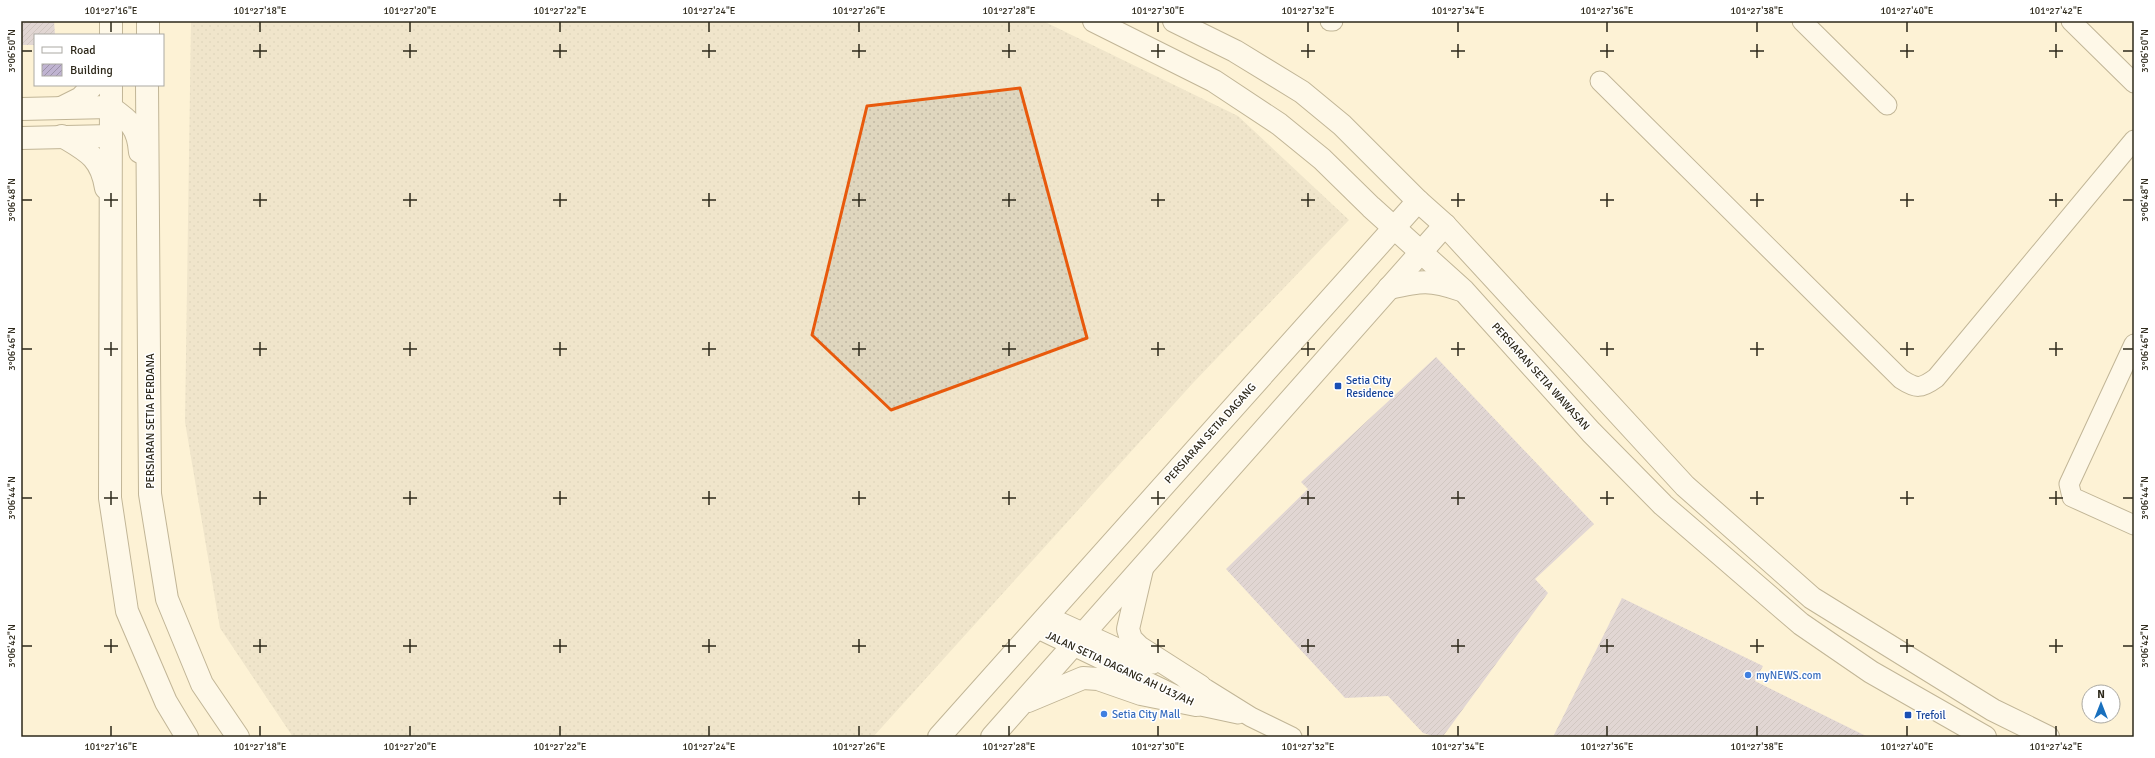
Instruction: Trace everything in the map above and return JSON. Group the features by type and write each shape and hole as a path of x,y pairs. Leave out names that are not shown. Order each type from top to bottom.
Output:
{"street":[{"path":"111,21 111,34"},
{"path":"148,21 148,34"},
{"name":"PERSIARAN SETIA WAWASAN","path":"1094,21 1214,81 1241,98 1322,159 1371,207 1464,291 1591,432 1663,505 1801,624 1871,672 1985,737"},
{"path":"1174,21 1235,52 1302,92 1342,125 1418,201 1445,225 1685,486 1812,598 1993,710 2048,737"},
{"path":"1802,21 1887,105"},
{"path":"2071,21 2134,83"},
{"path":"1600,81 1901,380 1913,387 1926,386 1936,378 2134,140"},
{"path":"60,108 81,98 92,86"},
{"path":"111,86 112,221 110,498 127,611 166,702 187,737"},
{"path":"21,138 111,136 130,121 138,108 141,86"},
{"name":"PERSIARAN SETIA PERDANA","path":"147,86 150,494 167,600 202,684 238,737"},
{"path":"21,109 110,108 130,121 138,136 141,163 148,178"},
{"path":"62,136 90,152 100,164 112,221"},
{"name":"PERSIARAN SETIA DAGANG","path":"939,737 1418,201"},
{"path":"1365,260 1373,235 1371,207"},
{"path":"992,737 1445,225"},
{"path":"1389,288 1417,282 1438,282 1464,291"},
{"path":"2134,344 2070,484 2072,497 2134,525"},
{"path":"1143,566 1128,629 1131,639 1198,695"},
{"name":"JALAN SETIA DAGANG AH U13/AH","path":"1041,622 1292,737"},
{"path":"1021,704 1083,678 1098,679 1141,694 1198,695"}],"highlighted area":[{"path":"1020,88 1087,338 891,410 812,335 867,106"}],"shaded area":[{"path":"191,21 1043,21 1238,116 1349,220 1193,383 873,737 293,737 220,628 185,422"}],"building":[{"path":"21,21 54,21 55,34 34,34 34,45 21,45"},
{"path":"1436,357 1594,524 1535,579 1548,593 1444,735 1433,736 1423,733 1388,696 1345,698 1226,569 1308,489 1301,482"},
{"path":"1622,598 1763,666 1755,681 1868,737 1553,737"}],"place":[{"name":"Setia City Residence","path":"1338,386"},
{"name":"myNEWS.com","path":"1748,675"},
{"name":"Setia City Mall","path":"1104,714"},
{"name":"Trefoil","path":"1908,715"}]}
